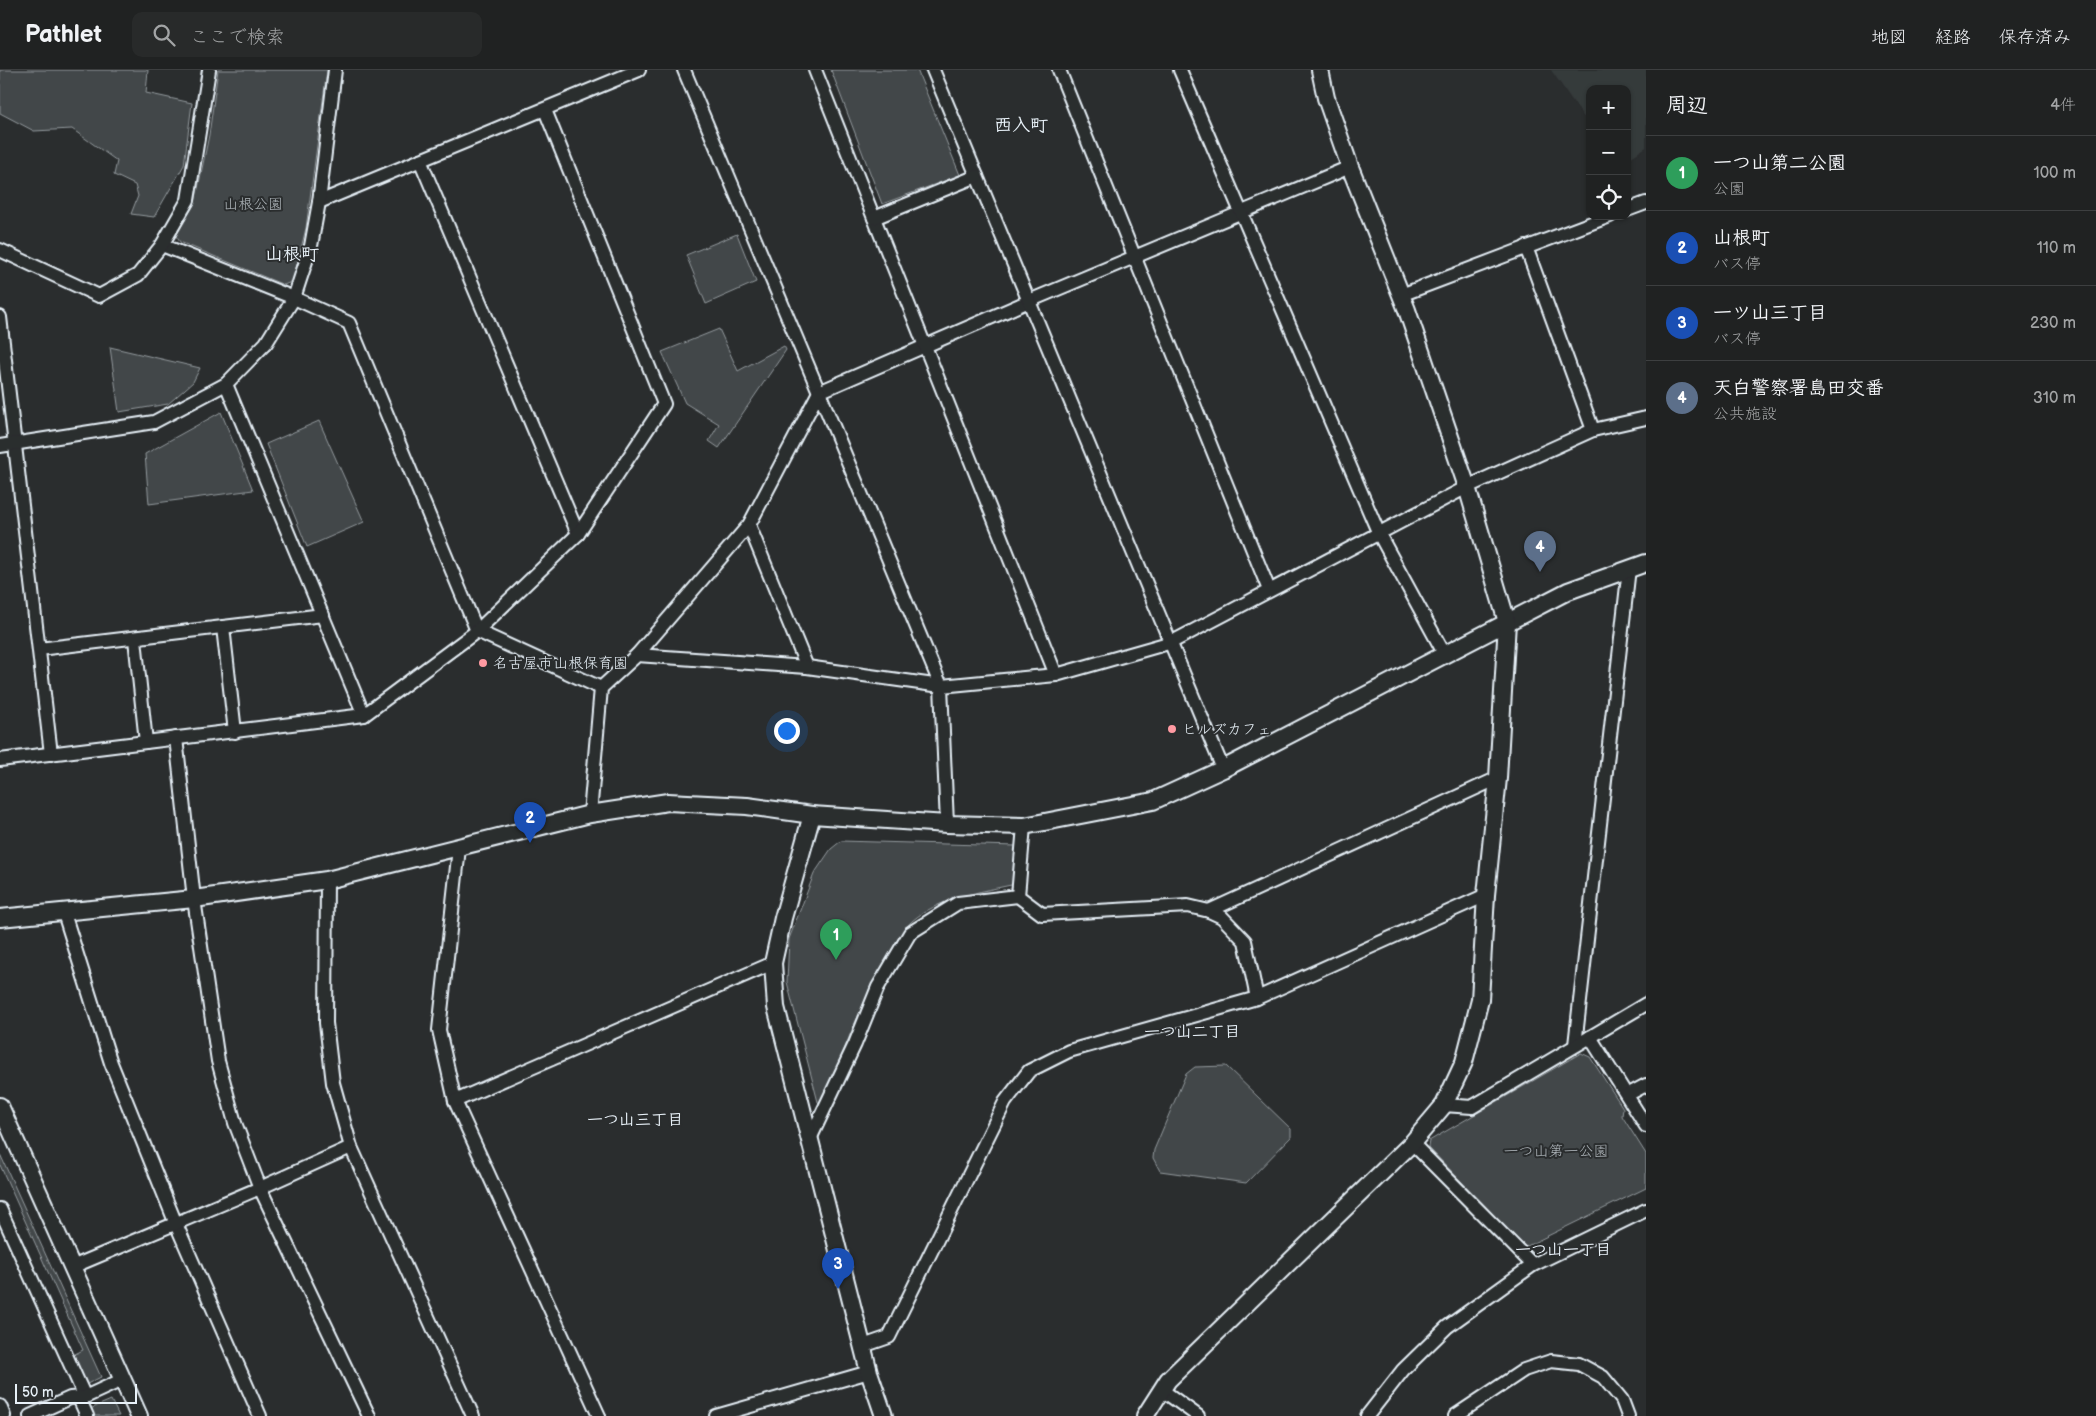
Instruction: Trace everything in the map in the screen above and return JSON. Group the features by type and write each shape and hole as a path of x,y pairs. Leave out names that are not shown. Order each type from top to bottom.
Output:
{"street":[{"path":"0,250 99,296 138,275 162,245 188,200 209,70"},
{"path":"319,202 639,70"},
{"path":"684,70 941,686 948,824"},
{"path":"815,70 1056,675"},
{"path":"933,70 1223,768"},
{"path":"1059,70 1270,590"},
{"path":"1180,70 1379,534 1445,655"},
{"path":"1145,1416 1168,1380 1412,1143 1444,1105 1464,1062 1480,1000 1486,895 1498,778 1507,622 1467,487 1401,295 1350,167 1326,98 1320,70"},
{"path":"0,446 154,422 226,384 266,343 294,298 311,246 337,71"},
{"path":"0,760 364,715 477,631 578,534 664,404 545,110"},
{"path":"420,160 578,534"},
{"path":"590,814 601,688 637,656 749,525 819,392 1135,256 1350,167"},
{"path":"874,218 977,176"},
{"path":"1631,209 1646,203"},
{"path":"1401,295 1599,220"},
{"path":"162,245 294,298 350,323 477,631 601,688"},
{"path":"1526,247 1593,430"},
{"path":"0,317 51,754"},
{"path":"226,384 324,615 364,715"},
{"path":"637,656 807,667 941,686 1056,675 1172,642 1467,487 1593,430 1646,418"},
{"path":"749,525 807,667"},
{"path":"0,918 63,910 194,899 327,880 590,814 668,802 747,806 812,815 948,824 1024,826 1152,801 1223,768 1568,591 1646,563"},
{"path":"1575,1044 1629,568"},
{"path":"38,648 324,615"},
{"path":"222,627 235,732"},
{"path":"135,638 146,742"},
{"path":"176,738 194,899 218,1061 235,1123 260,1188 368,1416"},
{"path":"1209,911 1498,778"},
{"path":"812,815 783,918 773,963 776,1007 863,1346 884,1416"},
{"path":"1018,896 1024,826"},
{"path":"459,848 439,1030 455,1101 599,1416"},
{"path":"327,880 326,1023 333,1083 351,1146 472,1416"},
{"path":"863,1346 888,1337 1005,1102 1029,1071 1069,1051 1257,998 1486,895"},
{"path":"810,1139 855,1044 878,987 910,933 958,903 1018,896 1042,914 1188,906 1209,911 1222,917 1245,941 1257,998"},
{"path":"63,910 111,1063 176,1224 260,1416"},
{"path":"455,1101 773,963"},
{"path":"1444,1105 1472,1107 1575,1044 1646,1004"},
{"path":"1590,1037 1646,1126"},
{"path":"1627,1095 1646,1085"},
{"path":"2,1115 139,1416"},
{"path":"1412,1143 1533,1265"},
{"path":"72,1267 260,1188 351,1146"},
{"path":"0,1209 82,1397 88,1416"},
{"path":"1367,1416 1403,1370 1447,1328 1533,1265 1646,1210"},
{"path":"1455,1416 1524,1370 1551,1361 1579,1364 1603,1377 1622,1400 1628,1416"},
{"path":"716,1416 870,1372"},
{"path":"30,1416 70,1398 82,1397 122,1380"},
{"path":"1162,1390 1198,1416"},
{"path":"0,1406 4,1416"}],"shaded area":[{"path":"1551,70 1646,70 1646,147 1631,157 1631,85 1586,85 1586,120"}],"green space":[{"path":"0,70 148,70 146,93 192,103 184,165 154,217 131,214 138,196 135,185 114,175 117,161 72,129 34,131 0,113"},
{"name":"山根公園","path":"218,70 327,70 306,228 293,281 284,285 180,242 176,236 195,203 209,135"},
{"path":"831,70 917,70 960,175 882,204"},
{"path":"737,234 756,282 706,304 686,255"},
{"path":"719,329 738,371 784,346 786,350 719,448 709,441 719,424 685,403 662,352"},
{"path":"110,347 200,368 193,382 168,404 119,412"},
{"path":"221,412 253,490 149,504 145,454"},
{"path":"319,421 364,522 307,547 266,444"},
{"path":"841,841 1016,846 1016,880 1011,885 963,896 939,905 917,917 907,926 896,942 867,996 823,1107 818,1102 787,982 789,939 814,874 831,849"},
{"name":"一つ山第一公園","path":"1581,1053 1590,1057 1623,1108 1622,1116 1646,1154 1646,1188 1525,1247 1428,1147 1429,1141"},
{"path":"1226,1066 1291,1129 1291,1137 1246,1183 1160,1171 1153,1158 1154,1150 1186,1074 1195,1067"},
{"path":"0,1154 101,1377 83,1386 71,1359 73,1355 83,1350 0,1165"},
{"path":"111,1400 119,1416 94,1416 90,1409"}],"place":[{"name":"天白警察署島田交番","path":"1540,572"},
{"name":"名古屋市山根保育園","path":"483,663"},
{"name":"ヒルズカフェ","path":"1172,729"},
{"name":"山根町","path":"530,843"},
{"name":"一つ山第二公園","path":"836,960"},
{"name":"一ツ山三丁目","path":"838,1289"}],"district":[{"name":"西入町","path":"1021,125"},
{"name":"山根町","path":"292,254"},
{"name":"一つ山二丁目","path":"1192,1031"},
{"name":"一つ山三丁目","path":"635,1119"},
{"name":"一つ山一丁目","path":"1563,1249"}]}
